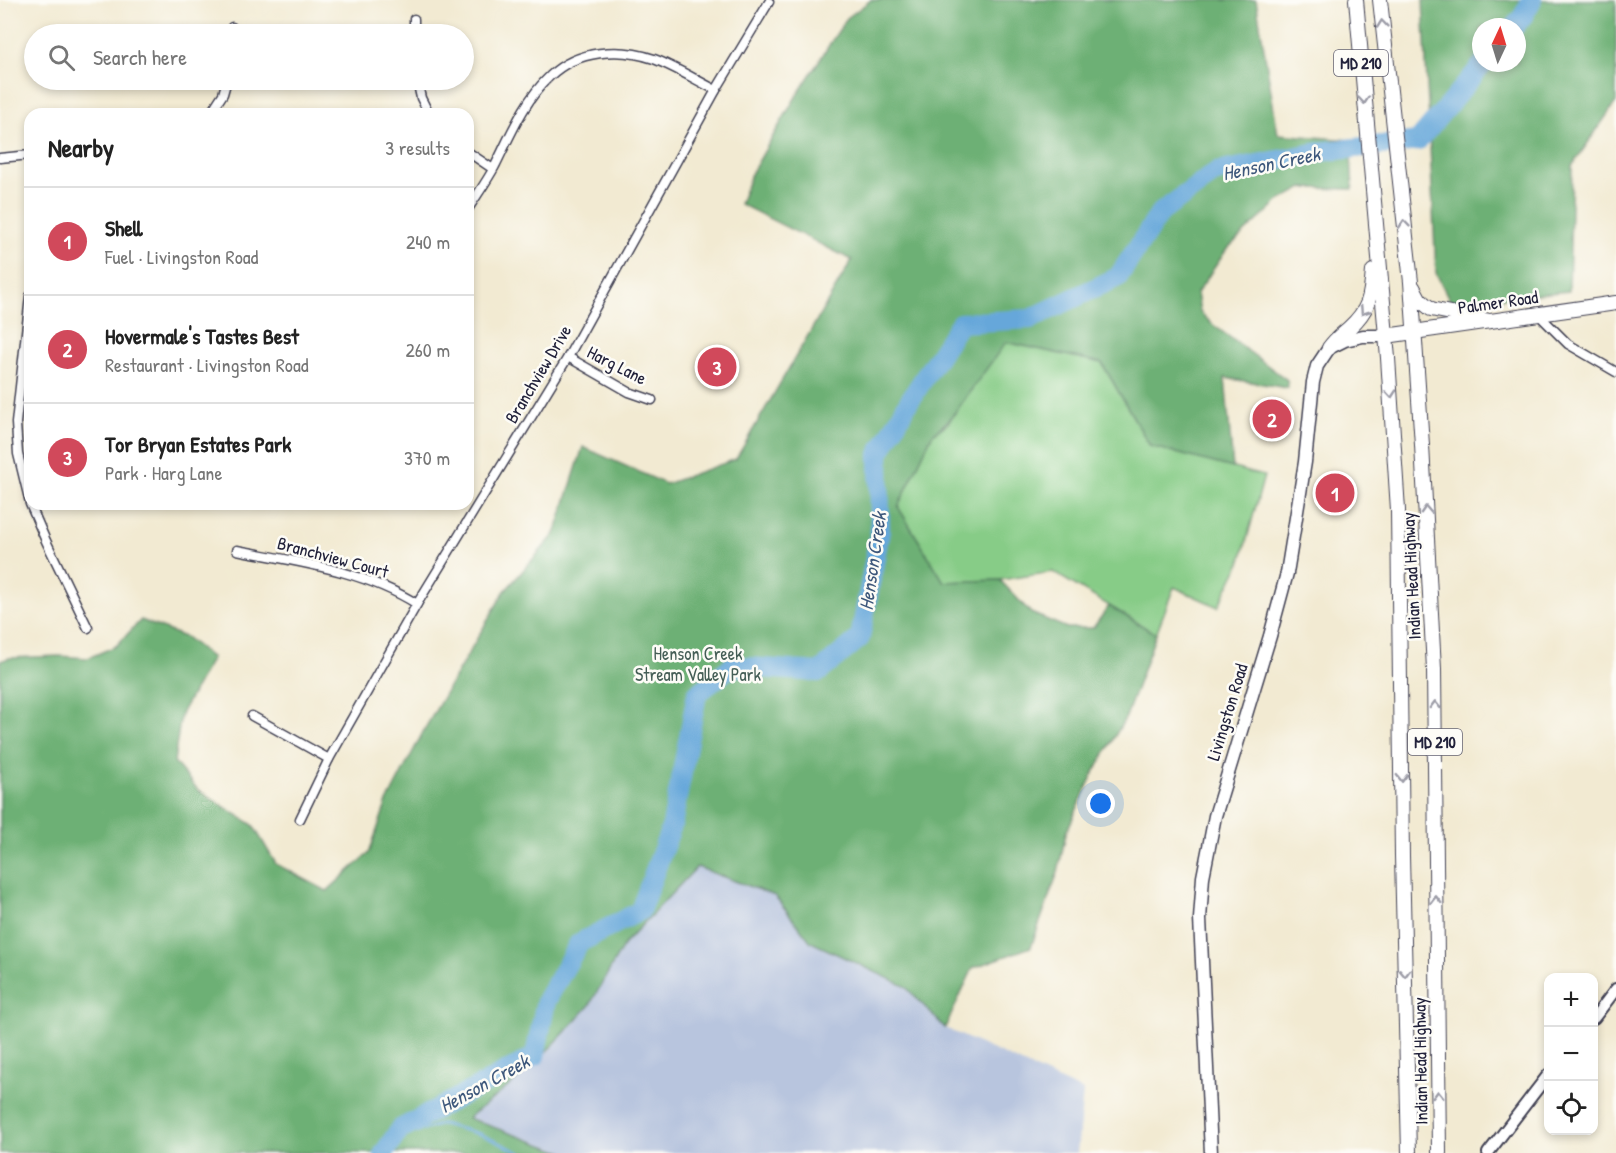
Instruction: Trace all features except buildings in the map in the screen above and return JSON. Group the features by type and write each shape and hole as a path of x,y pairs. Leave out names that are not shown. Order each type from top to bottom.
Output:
{"main road":[{"name":"Indian Head Highway","path":"1356,0 1386,336 1398,510 1402,868 1409,1153"},
{"name":"Indian Head Highway","path":"1380,0 1411,282 1434,669 1439,1153"},
{"path":"1329,348 1336,337 1360,318 1369,304 1377,233"},
{"path":"1411,282 1420,300 1431,309 1490,321"},
{"name":"Palmer Road","path":"1386,336 1616,303"},
{"path":"1329,348 1345,340 1363,336 1386,336"},
{"name":"Livingston Road","path":"1211,1153 1201,934 1203,877 1215,816 1287,573 1305,462 1313,382 1317,366 1329,348"}],"street":[{"name":"Branchview Drive","path":"300,819 329,759 417,604 568,357 716,90 769,2"},
{"path":"474,199 526,108 550,75 567,63 606,52 636,54 655,60 716,90"},
{"path":"214,108 224,90"},
{"path":"419,90 426,108"},
{"path":"0,158 24,156"},
{"path":"474,156 493,169"},
{"path":"1538,314 1568,344 1616,372"},
{"path":"24,351 16,423 18,454 24,478"},
{"name":"Harg Lane","path":"568,357 629,392 652,400"},
{"path":"33,510 88,628"},
{"name":"Branchview Court","path":"237,550 359,578 401,594 417,604"},
{"path":"252,716 329,759"},
{"path":"1598,1012 1616,989"},
{"path":"1488,1153 1544,1079"}],"shaded area":[{"path":"697,867 775,896 811,942 905,986 945,1028 1083,1091 1077,1153 565,1153 468,1118 513,1083 589,1006 625,943"}],"green space":[{"name":"Henson Creek Stream Valley Park","path":"871,0 1256,0 1278,134 1350,140 1353,189 1303,188 1279,201 1227,249 1197,293 1200,312 1212,324 1287,380 1288,388 1225,378 1233,468 1150,446 1102,363 1006,342 950,419 932,435 898,507 944,582 1000,580 1031,613 1067,628 1093,628 1109,606 1156,634 1126,717 1093,774 1066,833 1058,872 1031,947 973,968 945,1028 905,986 811,942 775,896 697,867 625,943 589,1006 513,1083 468,1118 565,1153 0,1153 0,661 9,658 59,656 88,658 116,646 141,620 187,638 212,658 181,714 174,762 198,790 253,825 276,864 327,891 369,853 386,804 424,730 504,592 555,534 583,447 666,484 736,459 852,260 740,204 751,174 833,39 847,18"},
{"path":"1423,0 1616,0 1616,102 1572,166 1569,291 1451,303 1436,273"},
{"path":"1005,342 1102,363 1150,446 1264,476 1241,561 1218,607 1174,587 1156,634 1053,572 1000,580 944,582 898,507 932,435 948,423"}],"waterway":[{"name":"Henson Creek","path":"1521,18 1532,0"},
{"name":"Henson Creek","path":"384,1153 400,1129 535,1056 546,1001 579,943 640,911 672,825 697,694 732,666 819,672 860,638 880,531 879,454 908,403 960,323 1030,319 1118,277 1160,213 1216,172 1319,152 1418,141 1476,72"},
{"path":"393,1139 442,1124 480,1134 521,1153"}],"place":[{"name":"Tor Bryan Estates Park","path":"717,367"},
{"name":"Hovermale's Tastes Best","path":"1272,419"},
{"name":"Shell","path":"1335,493"}]}
